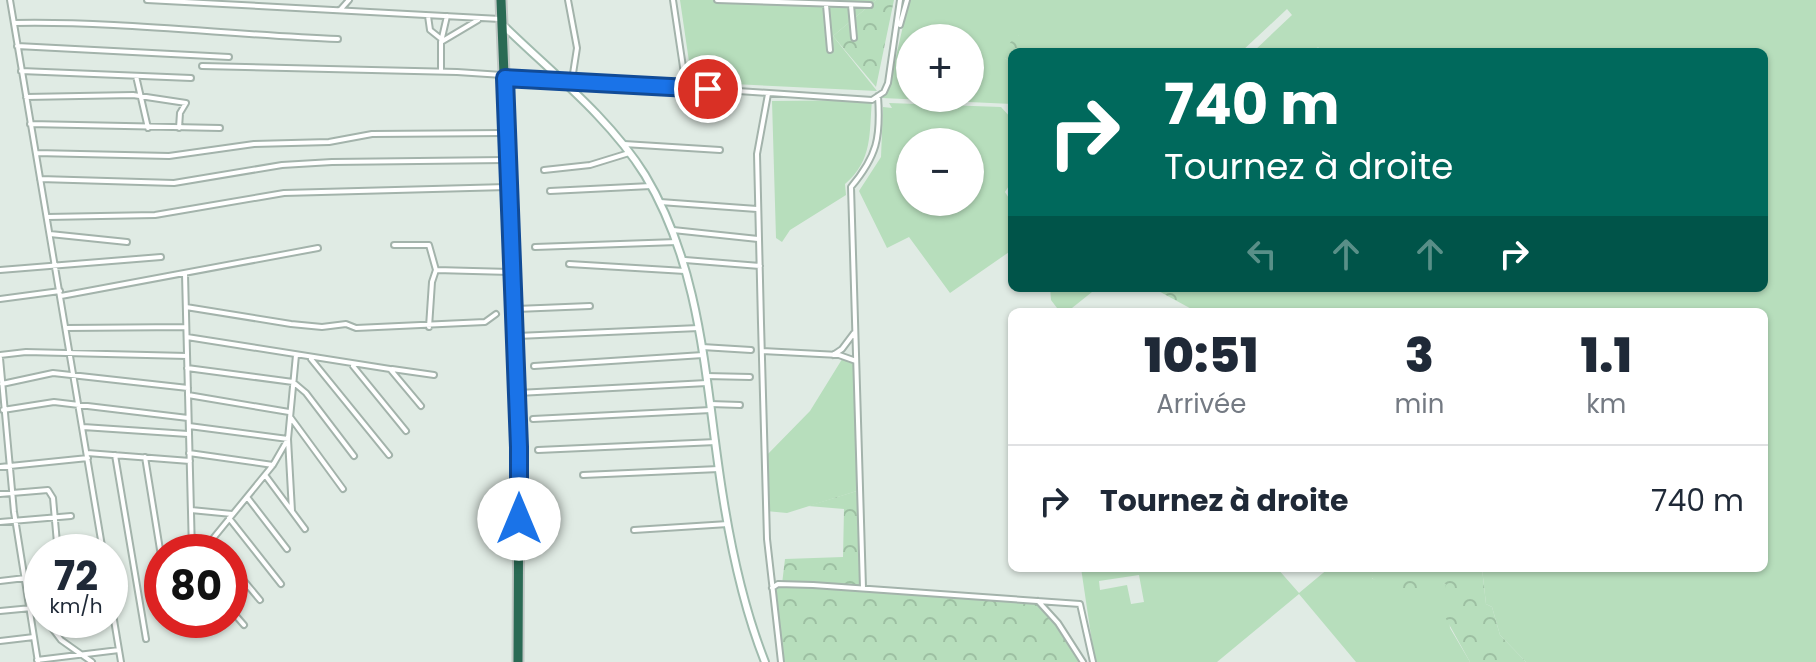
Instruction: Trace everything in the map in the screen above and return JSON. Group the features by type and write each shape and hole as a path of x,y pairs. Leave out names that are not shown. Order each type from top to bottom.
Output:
{"highway":[{"path":"501,0 518,393 518,662"}],"street":[{"path":"10,0 100,534"},
{"path":"147,0 481,18 502,22 622,144 660,202 685,260 699,328 728,524 744,598 765,662"},
{"path":"340,10 349,0"},
{"path":"568,0 577,48 572,80"},
{"path":"673,0 686,87"},
{"path":"717,0 870,5"},
{"path":"899,24 900,0"},
{"path":"900,24 907,0"},
{"path":"826,5 830,50"},
{"path":"851,5 854,38"},
{"path":"428,16 430,30 440,40"},
{"path":"441,71 440,40 447,16"},
{"path":"440,40 481,18"},
{"path":"14,23 149,25 265,36 338,39"},
{"path":"863,588 851,187 863,178 874,156 878,96 888,83 896,42"},
{"path":"17,46 229,57"},
{"path":"202,66 441,71 505,78 863,100 878,96"},
{"path":"21,71 191,78"},
{"path":"135,76 148,128"},
{"path":"768,94 757,154 758,209 767,539 781,662"},
{"path":"26,97 141,95 186,103 180,113 179,128"},
{"path":"30,124 220,128"},
{"path":"35,153 169,156 254,144 329,142 372,134 507,133"},
{"path":"622,144 720,150"},
{"path":"544,170 590,165 629,153"},
{"path":"40,179 174,183 282,165 508,160"},
{"path":"550,191 651,186"},
{"path":"47,217 155,215 284,193 509,187"},
{"path":"660,202 758,209"},
{"path":"673,230 759,239"},
{"path":"50,234 127,242"},
{"path":"535,247 679,242"},
{"path":"394,245 429,245 436,270 432,282 429,327"},
{"path":"0,299 60,294 185,274 318,248"},
{"path":"0,270 161,257"},
{"path":"685,260 760,266"},
{"path":"569,264 687,271"},
{"path":"436,270 512,272"},
{"path":"185,274 192,534"},
{"path":"514,310 590,306"},
{"path":"186,307 322,327 346,324 356,328 429,327 465,320 485,322 496,314"},
{"path":"66,328 186,327"},
{"path":"515,337 699,328"},
{"path":"831,355 842,349 856,331"},
{"path":"187,337 434,375"},
{"path":"534,366 702,351 751,350"},
{"path":"762,351 851,357 856,361"},
{"path":"24,567 3,437 0,357 70,352 159,358 187,356"},
{"path":"292,511 288,439 296,355"},
{"path":"310,357 389,455"},
{"path":"352,364 406,431"},
{"path":"187,368 293,382 306,393 354,456"},
{"path":"390,369 421,406"},
{"path":"1,382 53,373 74,378 188,388"},
{"path":"518,393 750,377"},
{"path":"188,395 289,414 343,489"},
{"path":"3,410 54,402 79,408 188,418"},
{"path":"533,419 740,405"},
{"path":"189,426 288,439"},
{"path":"83,427 189,434"},
{"path":"217,534 273,465 288,439"},
{"path":"538,450 716,442"},
{"path":"189,453 273,465"},
{"path":"0,467 87,455 190,461"},
{"path":"115,455 146,639"},
{"path":"145,457 157,534"},
{"path":"583,475 719,469"},
{"path":"265,475 305,529"},
{"path":"0,494 48,490 56,534"},
{"path":"247,497 287,549"},
{"path":"191,510 231,516 281,584"},
{"path":"0,522 71,516"},
{"path":"634,530 728,524"},
{"path":"0,581 24,578"},
{"path":"772,588 782,584 863,588 1080,604 1093,662"},
{"path":"248,586 260,600"},
{"path":"1036,600 1058,623 1083,662"},
{"path":"0,611 24,608"},
{"path":"0,641 26,638"},
{"path":"34,638 38,661 119,650"},
{"path":"60,638 92,662"},
{"path":"117,638 121,662"}],"green space":[{"path":"680,0 876,0 833,36 877,91 692,82"},
{"path":"876,0 894,0 876,87 833,36"},
{"path":"909,0 1816,0 1816,662 1526,662 1500,635 1492,607 1486,604 1482,572 1768,572 1768,308 1195,308 1190,298 1192,292 1768,292 1768,48 1257,48 1292,15 1287,9 1245,48 1039,48 1019,35 1008,48 1005,58 1008,60 1008,104 984,103 984,24 903,24"},
{"path":"1019,35 1033,35 1040,48 1008,48 1008,60 1005,58 1006,51 1011,42"},
{"path":"896,56 896,99 882,98 888,91"},
{"path":"872,100 868,146 861,166 845,184 846,195 790,230 782,242 776,238 772,101"},
{"path":"889,103 896,103 896,112 984,112 984,106 1001,107 1008,115 1008,187 1005,192 1008,197 1008,253 950,293 909,237 887,248 859,191 881,157 883,107 892,108"},
{"path":"1050,292 1092,292 1072,308 1057,308 1051,300"},
{"path":"1160,292 1192,292 1191,298 1197,303 1197,308 1190,308"},
{"path":"844,356 856,361 860,490 787,513 766,511 765,457 810,411"},
{"path":"860,490 863,588 832,587 1034,602 1055,625 1079,662 782,662 770,591 782,584 785,559 843,557 844,509 808,506"},
{"path":"1082,572 1281,572 1299,593 1324,572 1373,572 1372,579 1439,582 1446,584 1450,628 1470,662 1356,662 1299,594 1217,662 1095,662","holes":["1139,575 1144,602 1131,604 1127,585 1100,590 1099,581"]},
{"path":"1372,572 1482,572 1486,604 1492,607 1500,635 1526,662 1470,662 1440,608 1446,584 1439,583 1422,599 1371,578"}],"route":[{"path":"519,519 505,78 708,89"}]}
